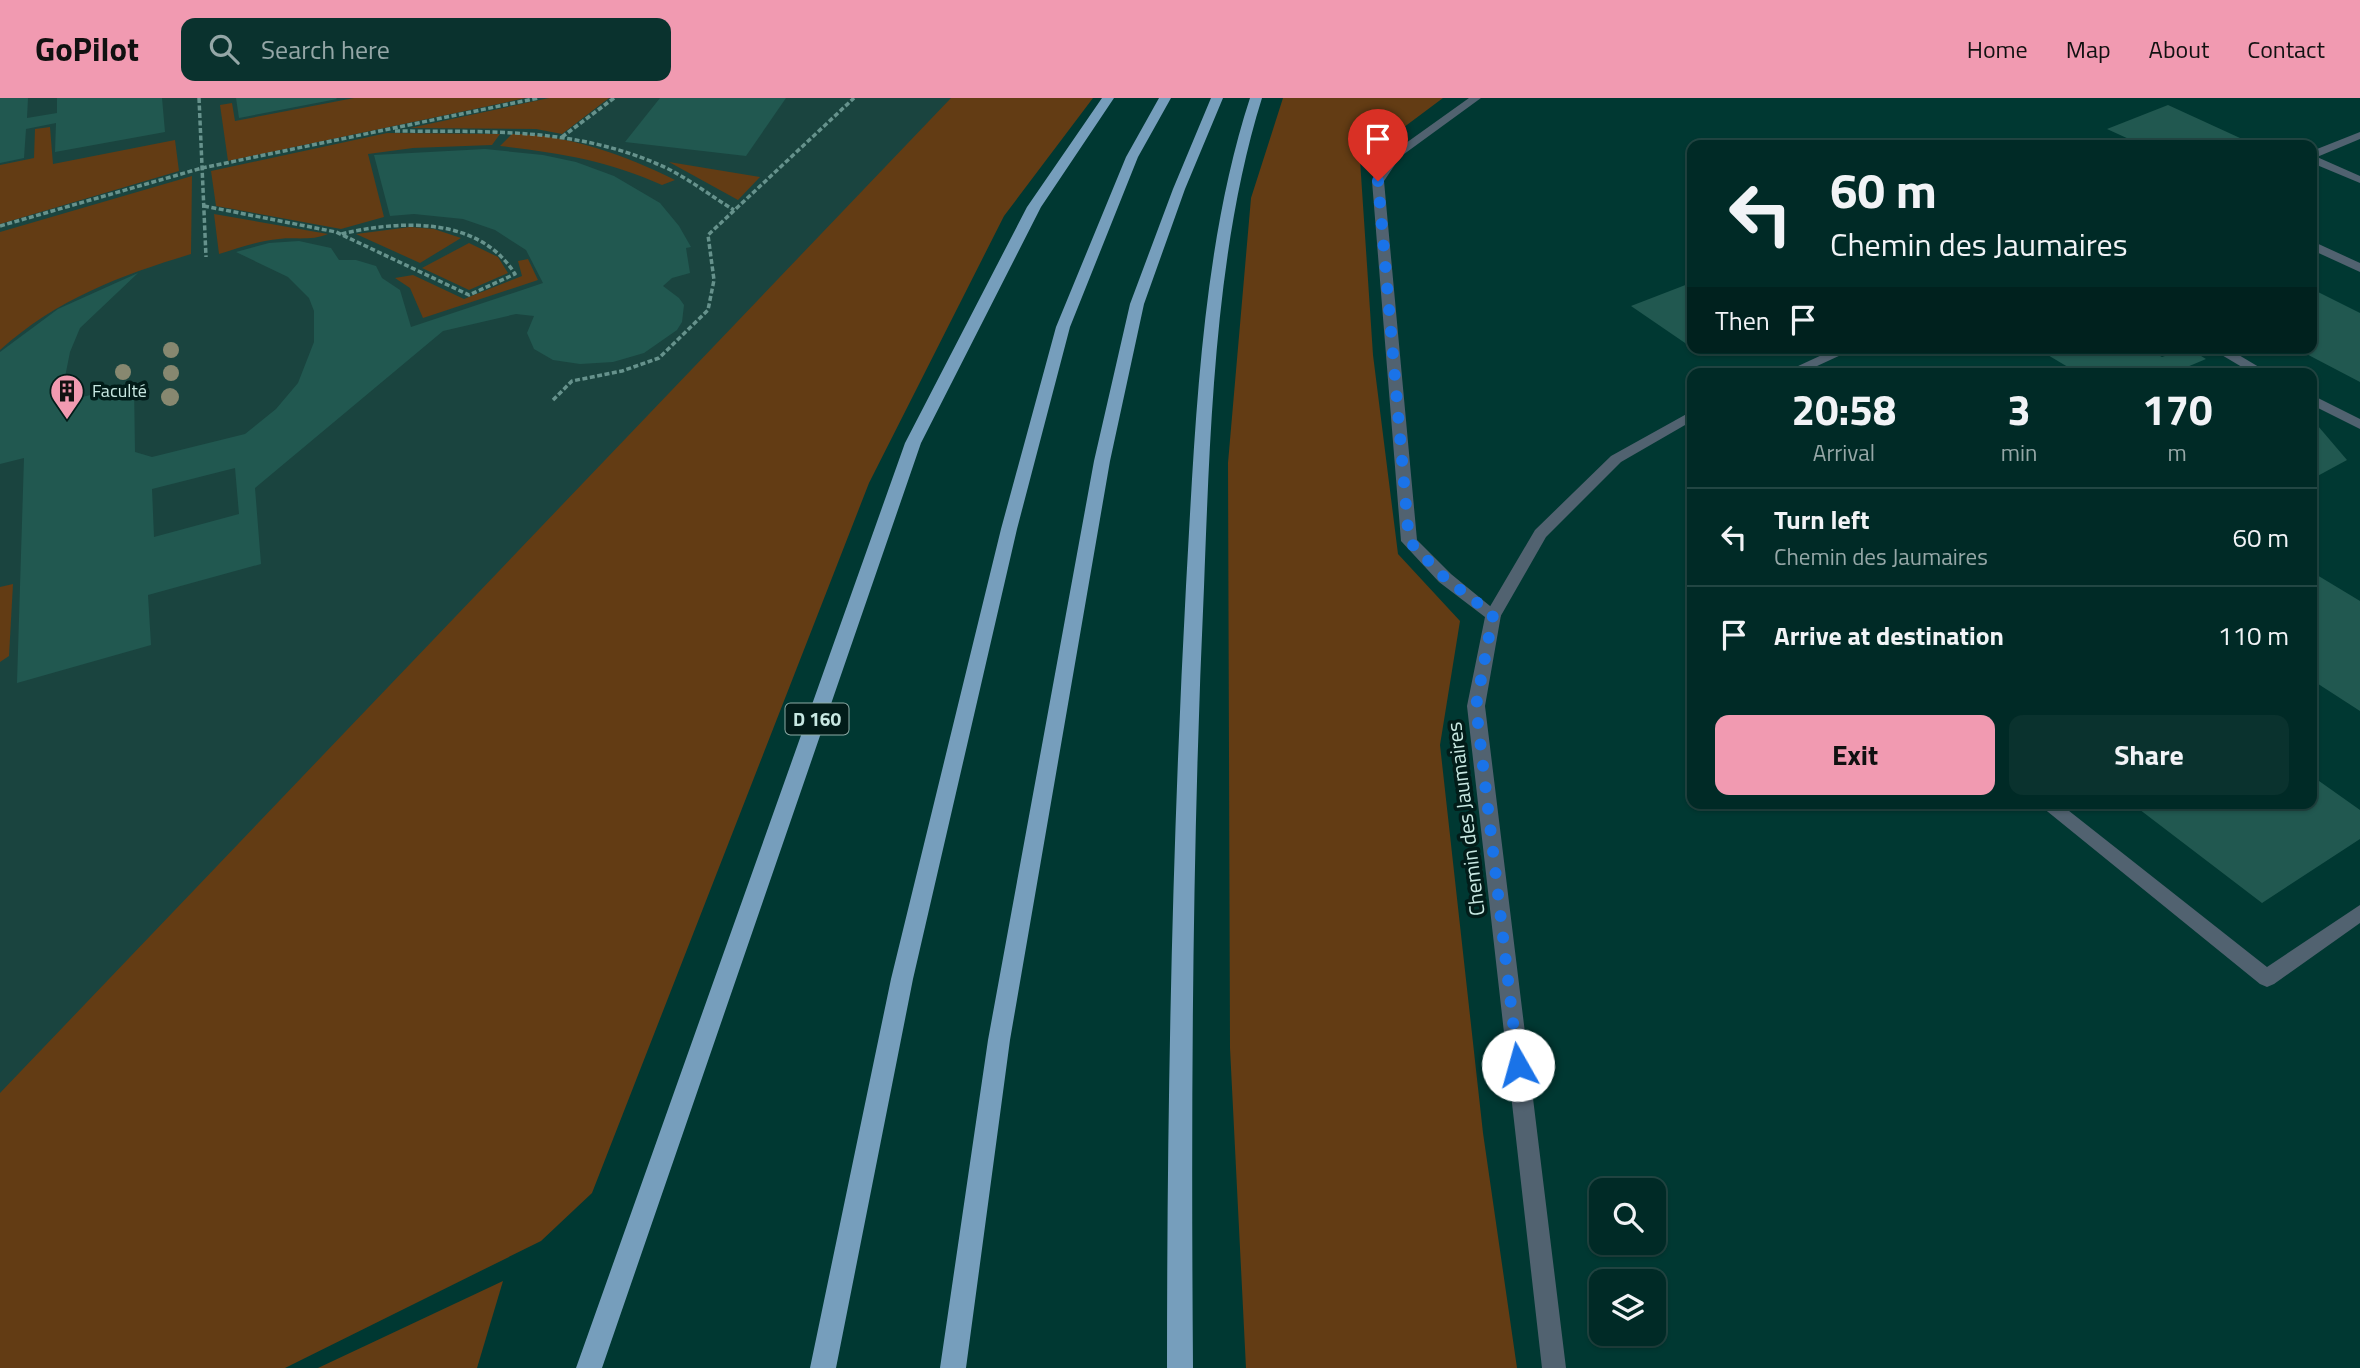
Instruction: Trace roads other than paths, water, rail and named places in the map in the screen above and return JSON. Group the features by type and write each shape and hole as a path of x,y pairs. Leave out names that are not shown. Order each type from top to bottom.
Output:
{"highway":[{"name":"D 160","path":"589,1368 692,1081 913,443 1034,207 1108,98"},
{"path":"823,1368 902,979 1009,529 1059,340 1132,157 1165,98"},
{"path":"953,1368 999,1040 1102,461 1137,304 1179,189 1217,98"},
{"path":"1180,1368 1179,1158 1192,643 1200,494 1222,254 1244,130 1256,98"}],"street":[{"path":"1476,98 1396,155 1378,181 1409,541 1445,578 1493,615"},
{"path":"2317,155 2360,135"},
{"path":"2317,159 2360,180"},
{"path":"2317,247 2360,268"},
{"path":"1802,368 1835,354"},
{"path":"2228,354 2253,368"},
{"path":"2317,402 2360,425"},
{"name":"Chemin des Jaumaires","path":"1554,1368 1476,706 1493,615 1540,534 1616,459 1687,418"},
{"path":"2054,809 2267,978 2360,913"}],"place":[{"name":"Faculté","path":"67,421"}]}
